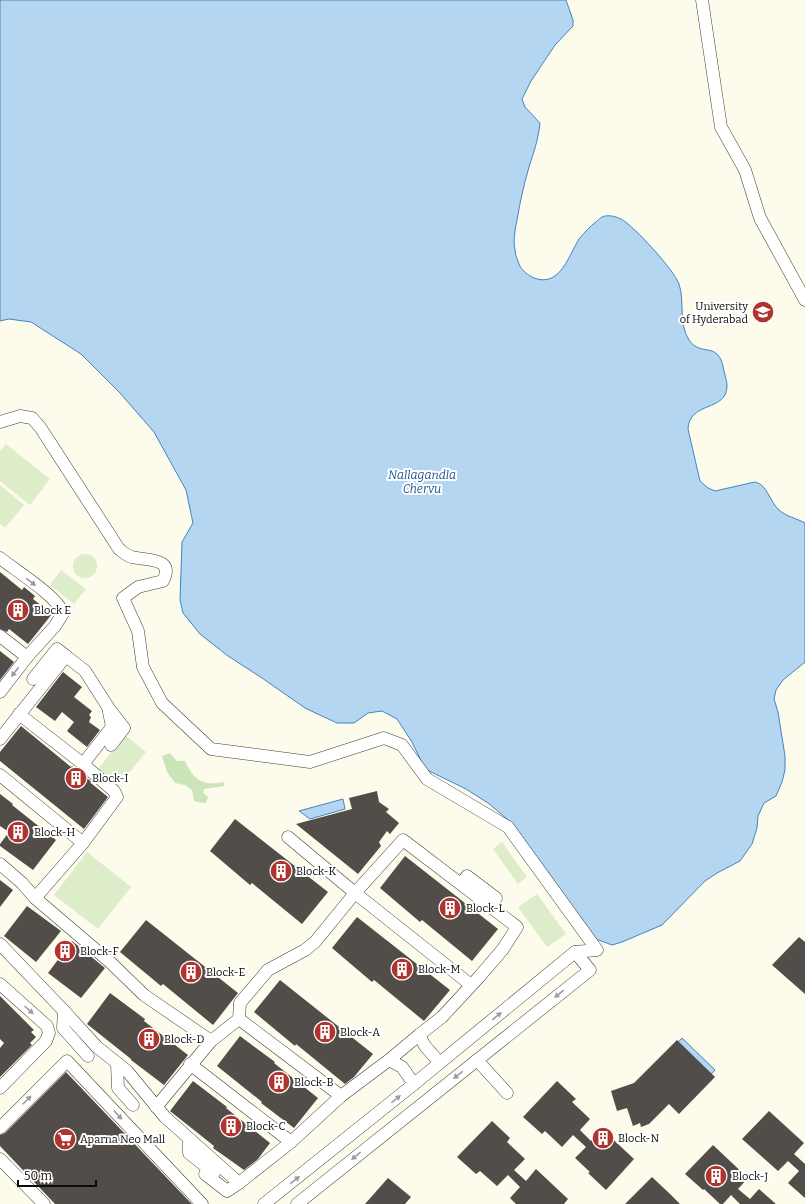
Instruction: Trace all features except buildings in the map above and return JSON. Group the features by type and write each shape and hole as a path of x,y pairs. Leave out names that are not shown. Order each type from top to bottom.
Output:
{"street":[{"path":"702,0 706,37 721,127 745,170 760,218 805,300"},
{"path":"0,422 20,416 32,418 40,427 119,549 131,557 163,563 167,571 163,581 138,587 123,598 138,631 143,667 162,703 211,749 310,762 384,738 402,745 427,779 508,827 597,950 576,952 264,1204"},
{"path":"0,558 44,592 61,607 63,613 55,626 27,657 0,692"},
{"path":"0,636 27,657"},
{"path":"33,679 57,649 85,671 108,707 124,728 111,745"},
{"path":"0,739 66,656"},
{"path":"83,764 112,727 108,707"},
{"path":"19,714 83,764 114,791 117,796 83,842 35,898"},
{"path":"0,775 83,842"},
{"path":"288,837 355,893 471,985"},
{"path":"156,1107 190,1064 211,1041 239,1018 240,1003 268,970 305,950 315,942 355,893 403,840 517,927 503,949 442,1017 389,1060 341,1096 290,1142 227,1191 190,1153 189,1139"},
{"path":"0,864 22,882 35,898 110,962 144,995 211,1041"},
{"path":"461,884 467,876 496,898"},
{"path":"0,944 64,1010 97,1047 126,1071 164,1117 239,1183"},
{"path":"297,1204 590,970 576,952"},
{"path":"0,984 47,1026 49,1034 46,1041 0,1088"},
{"path":"64,1010 63,1028 88,1056"},
{"path":"239,1018 341,1096"},
{"path":"419,1035 425,1046 439,1062"},
{"path":"0,1128 67,1060 202,1204"},
{"path":"389,1060 402,1067 414,1084"},
{"path":"477,1060 507,1092"},
{"path":"117,1064 118,1088 133,1105"},
{"path":"190,1064 290,1142"},
{"path":"324,1157 336,1172"},
{"path":"0,1159 44,1204"}],"green space":[{"path":"6,444 50,479 30,505 0,481 0,451"},
{"path":"0,485 24,505 5,528 0,524"},
{"path":"85,554 94,557 97,566 94,575 85,578 76,575 73,566 76,557"},
{"path":"61,570 86,589 74,604 50,585"},
{"path":"125,735 146,752 119,785 98,769"},
{"path":"170,753 177,761 185,761 188,768 200,780 210,783 224,782 224,786 204,789 203,793 208,797 206,803 194,801 192,790 185,785 175,783 167,772 162,756"},
{"path":"502,842 527,877 518,884 493,849"},
{"path":"87,852 131,887 98,929 54,895"},
{"path":"537,894 566,934 547,947 518,907"}],"water":[{"name":"Nallagandla Chervu","path":"0,0 566,0 573,20 573,26 555,45 531,81 522,99 525,107 540,123 537,141 522,193 515,231 515,252 520,266 525,272 534,278 543,280 551,278 562,268 579,239 599,219 603,217 614,216 619,218 635,230 662,259 676,277 681,291 684,326 689,340 699,348 714,352 722,361 727,384 725,394 721,400 715,404 695,414 690,420 688,429 700,481 708,488 715,491 755,482 763,486 779,510 805,523 805,662 783,680 776,690 774,699 778,712 785,756 785,770 782,782 776,796 764,803 758,816 757,828 752,844 740,861 705,881 662,925 612,945 596,939 513,824 488,803 466,789 425,769 412,742 397,719 382,711 368,713 354,723 337,723 305,708 228,656 200,634 183,613 180,600 182,542 193,523 186,490 154,432 120,393 81,354 31,322 9,319 0,321"},
{"path":"343,799 345,809 310,819 299,811"},
{"path":"682,1038 715,1070 704,1082 671,1050"}],"place":[{"name":"University of Hyderabad","path":"763,312"},
{"name":"Block E","path":"18,610"},
{"name":"Block-I","path":"76,778"},
{"name":"Block-H","path":"18,832"},
{"name":"Block-K","path":"281,871"},
{"name":"Block-L","path":"450,908"},
{"name":"Block-F","path":"65,951"},
{"name":"Block-M","path":"402,969"},
{"name":"Block-E","path":"191,972"},
{"name":"Block-A","path":"325,1032"},
{"name":"Block-D","path":"149,1039"},
{"name":"Block-B","path":"279,1082"},
{"name":"Block-C","path":"231,1126"},
{"name":"Block-N","path":"603,1138"},
{"name":"Aparna Neo Mall","path":"65,1139"},
{"name":"Block-J","path":"716,1176"}]}
